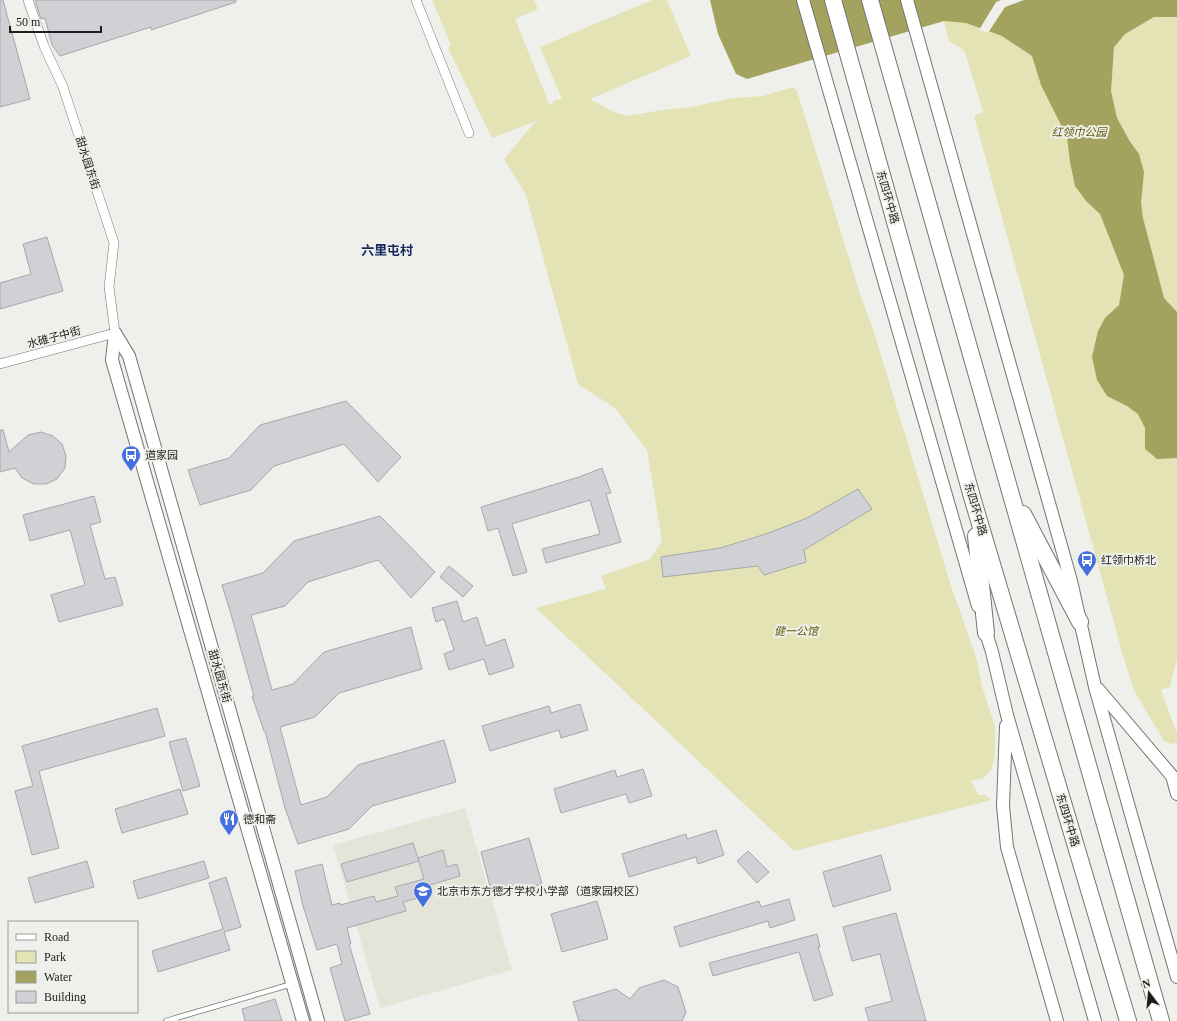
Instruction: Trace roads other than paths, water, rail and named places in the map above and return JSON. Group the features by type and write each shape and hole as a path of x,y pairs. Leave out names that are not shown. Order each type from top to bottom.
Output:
{"highway":[{"name":"东四环中路","path":"833,0 972,497 1127,1018"},
{"path":"870,0 1159,1014"},
{"path":"1008,484 1080,622"},
{"path":"972,497 986,633"}],"street":[{"name":"甜水园东街","path":"28,0 44,46 63,87 114,243 109,287 115,333 112,360 303,1021"},
{"path":"416,0 469,133"},
{"path":"803,0 986,633 1006,715 1095,1021"},
{"path":"907,0 1071,581 1095,687 1177,977"},
{"name":"甜水园东街","path":"115,333 129,356 318,1021"},
{"name":"水碓子中街","path":"0,364 115,333"},
{"path":"1095,687 1172,776 1177,794"},
{"path":"1006,715 1004,806 1007,847 1057,1021"}],"lane":[{"path":"166,1021 176,1020 292,984"}],"water":[{"path":"710,0 1177,0 1177,17 1154,17 1125,34 1114,47 1111,91 1117,118 1129,140 1139,154 1144,172 1141,203 1143,218 1164,298 1177,312 1177,458 1157,459 1145,449 1145,428 1138,414 1127,406 1107,396 1097,380 1092,357 1098,331 1105,318 1119,305 1124,275 1100,214 1086,201 1075,186 1067,137 1041,85 1032,56 1002,36 966,23 944,21 747,79 736,74 718,34"}],"place":[{"name":"道家园","path":"131,472"},
{"name":"红领巾桥北","path":"1087,577"},
{"name":"德和斋","path":"229,836"},
{"name":"北京市东方德才学校小学部（道家园校区）","path":"423,908"}],"district":[{"name":"六里屯村","path":"387,250"}],"park label":[{"name":"红领巾公园","path":"1079,132"},
{"name":"健一公馆","path":"796,631"}]}
